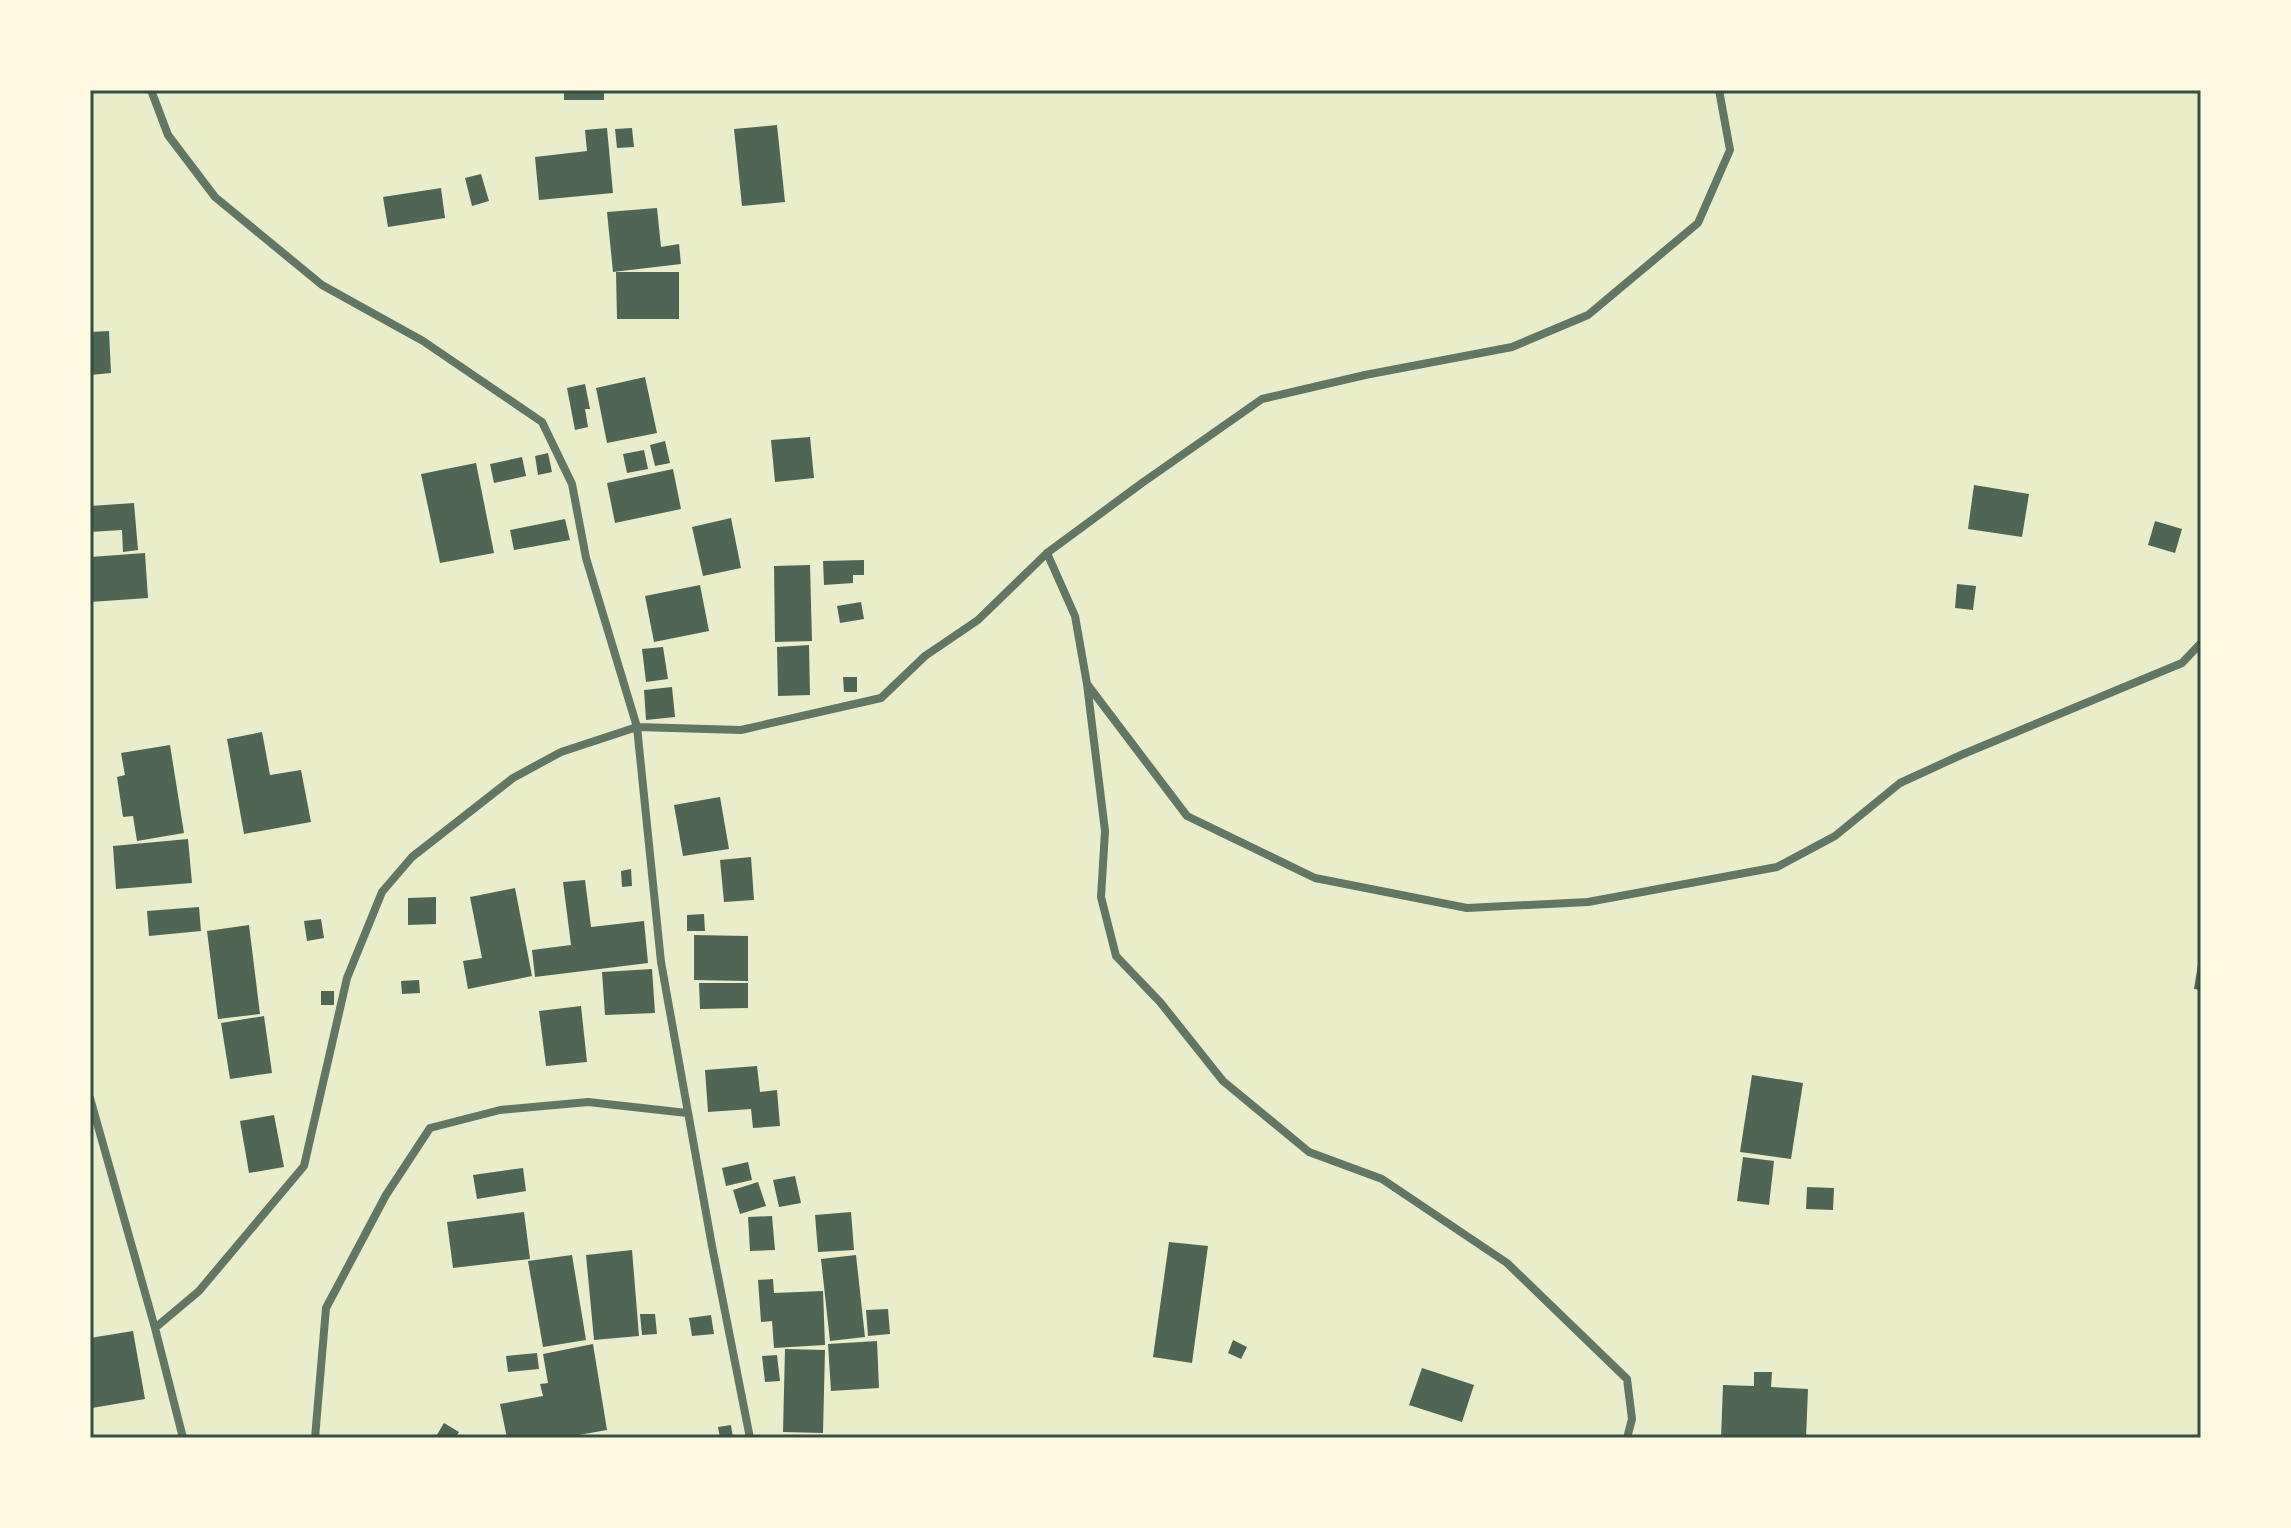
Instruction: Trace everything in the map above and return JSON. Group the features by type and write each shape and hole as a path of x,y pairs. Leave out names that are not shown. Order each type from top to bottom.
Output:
{"street":[{"path":"151,90 168,135 215,197 322,285 423,341 542,422 572,484 586,558 637,727 661,962 750,1438"},
{"path":"155,1328 199,1291 304,1166 347,978 382,892 412,857 513,778 561,752 637,727 741,730 881,698 925,656 978,620 1047,553 1262,399 1365,375 1512,347 1588,315 1698,223 1730,150 1719,90"},
{"path":"1047,553 1075,616 1087,684 1105,831 1101,897 1116,956 1160,1002 1223,1081 1309,1152 1382,1179 1519,1274 1627,1379 1632,1419 1627,1438"},
{"path":"1087,684 1187,816 1315,878 1467,908 1588,902 1777,867 1835,836 1900,783 2182,663 2201,643"},
{"path":"90,1098 183,1438"},
{"path":"315,1438 326,1308 386,1195 430,1128 500,1110 588,1102 687,1113"}],"building":[{"path":"564,90 604,90 604,100 564,100"},
{"path":"777,125 785,202 742,206 734,129"},
{"path":"607,128 613,193 539,200 535,157 587,151 585,130"},
{"path":"632,128 634,147 617,148 615,129"},
{"path":"481,174 489,201 472,206 465,178"},
{"path":"441,188 445,218 388,227 383,197"},
{"path":"657,208 661,247 679,244 681,264 613,272 607,212"},
{"path":"616,272 679,272 679,319 617,319"},
{"path":"109,331 111,373 90,375 90,332"},
{"path":"645,377 657,433 607,443 596,388"},
{"path":"585,384 590,409 585,409 588,427 575,430 567,388"},
{"path":"810,437 814,478 775,482 771,440"},
{"path":"665,441 670,463 655,466 650,445"},
{"path":"644,450 648,469 627,473 623,454"},
{"path":"548,453 552,472 538,475 535,456"},
{"path":"522,457 526,476 494,483 490,464"},
{"path":"476,463 494,553 440,563 421,474"},
{"path":"673,469 681,509 615,523 607,483"},
{"path":"1974,485 2029,494 2022,537 1968,529"},
{"path":"134,503 138,550 123,552 122,530 90,532 90,506"},
{"path":"731,518 741,568 703,576 692,527"},
{"path":"565,519 570,540 514,550 510,530"},
{"path":"2155,521 2182,529 2175,553 2148,545"},
{"path":"145,553 148,598 90,602 90,557"},
{"path":"864,560 864,575 853,575 853,583 824,585 823,561"},
{"path":"810,565 812,641 775,642 774,566"},
{"path":"1957,584 1976,586 1973,610 1955,608"},
{"path":"700,585 709,631 654,642 645,596"},
{"path":"861,602 864,619 840,623 837,606"},
{"path":"809,645 810,695 778,696 777,647"},
{"path":"663,647 668,679 646,682 642,649"},
{"path":"843,677 857,677 857,692 844,692"},
{"path":"672,687 675,717 646,720 644,690"},
{"path":"262,732 270,775 301,770 311,822 244,834 227,739"},
{"path":"170,745 184,833 137,841 133,816 123,817 117,777 125,775 121,753"},
{"path":"720,797 729,849 683,856 674,805"},
{"path":"188,839 192,883 116,889 113,846"},
{"path":"751,857 754,900 724,902 720,860"},
{"path":"631,869 632,886 622,887 621,871"},
{"path":"585,880 591,927 644,921 648,963 535,977 532,950 571,945 563,882"},
{"path":"515,888 532,976 468,989 463,961 482,958 470,897"},
{"path":"436,897 436,924 408,925 408,898"},
{"path":"199,907 201,931 149,936 147,911"},
{"path":"704,914 705,931 687,931 687,915"},
{"path":"321,919 324,938 307,941 304,921"},
{"path":"249,925 260,1014 218,1019 207,931"},
{"path":"694,935 748,936 748,981 694,980"},
{"path":"2201,958 2201,990 2194,989"},
{"path":"652,969 655,1013 605,1015 602,972"},
{"path":"419,980 420,993 402,994 401,981"},
{"path":"699,983 748,983 748,1008 700,1009"},
{"path":"321,991 334,991 334,1005 321,1005"},
{"path":"581,1006 587,1062 546,1066 539,1011"},
{"path":"264,1016 272,1073 230,1079 221,1023"},
{"path":"757,1066 760,1092 777,1090 780,1126 753,1128 751,1109 708,1112 705,1070"},
{"path":"1752,1075 1803,1083 1791,1159 1740,1152"},
{"path":"274,1115 284,1167 249,1173 240,1121"},
{"path":"1743,1157 1774,1161 1769,1205 1737,1201"},
{"path":"748,1162 752,1180 726,1186 722,1168"},
{"path":"523,1168 526,1191 477,1199 473,1175"},
{"path":"795,1176 801,1203 779,1207 773,1180"},
{"path":"758,1182 766,1206 740,1214 733,1190"},
{"path":"1807,1187 1834,1188 1833,1210 1806,1209"},
{"path":"524,1212 530,1259 453,1268 447,1222"},
{"path":"851,1212 854,1250 818,1252 815,1215"},
{"path":"772,1216 775,1250 750,1251 748,1217"},
{"path":"1169,1242 1208,1246 1192,1363 1153,1357"},
{"path":"632,1250 639,1336 594,1340 586,1255"},
{"path":"572,1255 586,1340 543,1347 528,1261"},
{"path":"856,1255 865,1337 830,1341 821,1259"},
{"path":"773,1279 774,1293 823,1291 825,1345 774,1348 772,1321 761,1322 758,1280"},
{"path":"888,1309 890,1334 868,1336 866,1310"},
{"path":"640,1314 655,1314 657,1334 642,1335"},
{"path":"711,1315 714,1334 692,1336 689,1318"},
{"path":"133,1331 145,1399 92,1408 90,1338"},
{"path":"1233,1340 1247,1347 1241,1359 1228,1353"},
{"path":"877,1341 879,1388 831,1391 828,1344"},
{"path":"593,1344 607,1430 562,1438 507,1438 500,1404 543,1396 540,1384 548,1383 543,1354"},
{"path":"785,1349 825,1350 823,1433 783,1432"},
{"path":"537,1353 539,1369 508,1372 506,1356"},
{"path":"777,1355 780,1381 765,1382 762,1356"},
{"path":"1422,1368 1474,1385 1462,1422 1409,1405"},
{"path":"1754,1372 1772,1372 1771,1387 1808,1389 1806,1438 1721,1438 1723,1385 1754,1386"},
{"path":"444,1423 459,1432 455,1438 435,1438"},
{"path":"731,1425 733,1438 720,1438 718,1427"}]}
